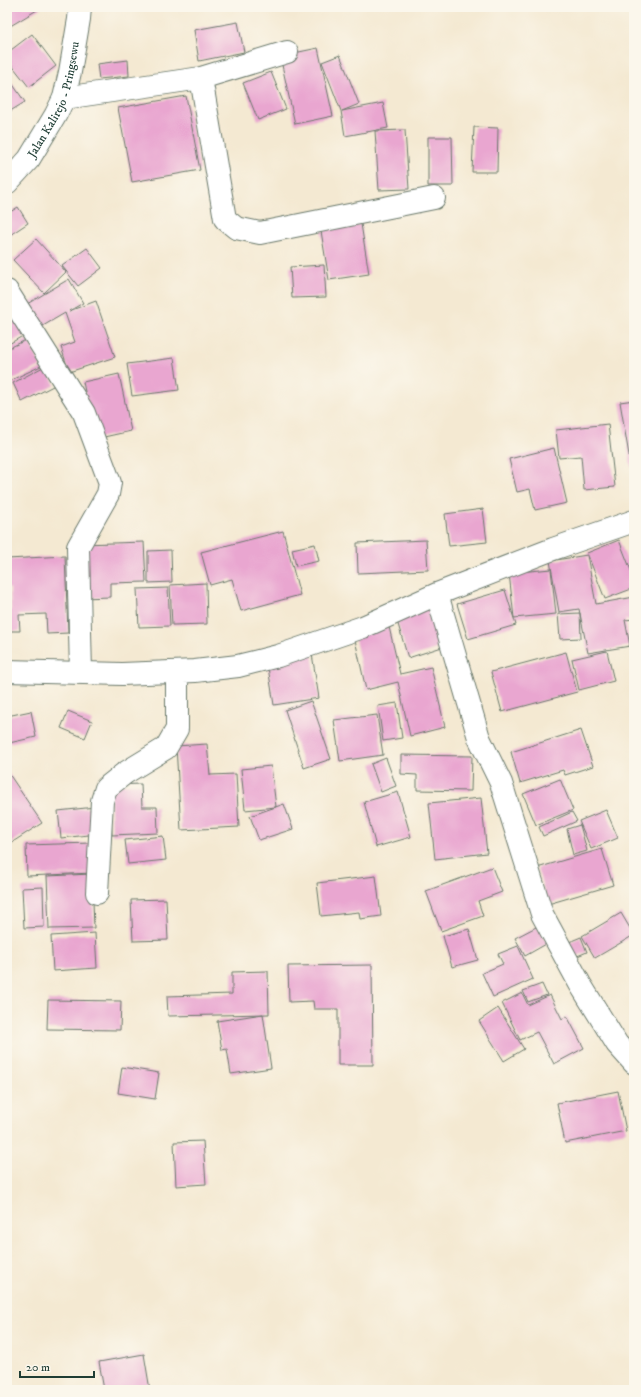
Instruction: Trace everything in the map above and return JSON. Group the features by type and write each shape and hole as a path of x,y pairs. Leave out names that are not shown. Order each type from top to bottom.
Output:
{"street":[{"name":"Jalan Kalirejo - Pringsewu","path":"7,183 29,159 64,98 70,72 80,7"},
{"path":"64,98 201,78 287,52"},
{"path":"201,78 225,219 236,228 260,233 434,198"},
{"path":"7,291 84,413 110,483 108,494 78,547 81,673"},
{"path":"7,671 122,674 195,671 238,666 278,656 363,627 437,594 553,549 634,521"},
{"path":"437,594 479,738 500,783 542,914 580,984 618,1044 634,1063"},
{"path":"97,893 102,801 106,788 125,772 166,748 176,729 177,672"}],"building":[{"path":"7,7 42,7 7,28"},
{"path":"238,22 244,52 199,61 194,30"},
{"path":"32,34 56,66 29,87 7,59 7,53"},
{"path":"318,48 333,116 295,124 280,56"},
{"path":"340,55 359,104 342,111 383,103 388,128 345,136 341,111 322,62"},
{"path":"128,60 129,76 99,79 97,64"},
{"path":"271,72 286,109 258,120 243,83"},
{"path":"7,76 25,102 7,113"},
{"path":"186,96 200,170 132,182 118,108"},
{"path":"474,127 498,128 497,172 472,172"},
{"path":"405,130 409,189 379,190 375,131"},
{"path":"428,137 452,137 453,186 428,186"},
{"path":"18,207 28,223 7,237 7,214"},
{"path":"361,224 369,274 329,280 321,231"},
{"path":"36,239 66,272 44,293 13,260"},
{"path":"87,248 102,268 78,286 62,266"},
{"path":"324,265 326,297 292,298 290,267"},
{"path":"69,279 83,303 69,311 96,301 115,357 69,372 61,347 75,342 65,313 36,330 22,307"},
{"path":"7,297 28,333 7,345"},
{"path":"28,339 41,366 7,382 7,349"},
{"path":"174,358 179,390 132,396 127,364"},
{"path":"45,366 55,385 22,402 13,383"},
{"path":"119,374 131,431 95,439 83,382"},
{"path":"634,400 634,466 631,467 620,402"},
{"path":"608,424 615,487 584,490 581,456 559,458 556,430"},
{"path":"554,448 567,503 535,510 530,489 517,492 509,459"},
{"path":"483,509 487,542 449,546 445,514"},
{"path":"283,531 300,595 241,611 232,579 210,585 201,552"},
{"path":"426,540 428,570 358,573 357,543"},
{"path":"619,540 634,578 634,588 605,599 587,553"},
{"path":"144,542 146,582 110,583 110,597 83,598 82,544"},
{"path":"315,544 319,561 296,566 292,549"},
{"path":"171,550 172,582 148,583 148,551"},
{"path":"587,555 596,604 634,597 634,619 625,620 630,646 588,653 579,609 559,612 550,561"},
{"path":"65,556 68,633 47,634 46,614 19,615 20,631 7,631 7,610 11,610 10,588 7,588 7,559"},
{"path":"551,569 556,614 514,618 509,573"},
{"path":"206,583 207,624 172,625 170,585"},
{"path":"168,588 170,626 139,627 137,589"},
{"path":"505,590 516,625 468,639 457,604"},
{"path":"432,603 445,646 408,658 395,614"},
{"path":"580,613 581,638 560,639 558,614"},
{"path":"389,627 400,674 431,667 445,727 410,736 398,682 366,690 354,635"},
{"path":"607,651 614,681 579,690 572,659"},
{"path":"566,652 577,692 502,712 491,672"},
{"path":"312,654 319,698 274,705 267,661"},
{"path":"311,701 331,759 304,768 285,710"},
{"path":"397,703 402,738 383,741 378,706"},
{"path":"31,711 36,737 9,743 7,733 7,716"},
{"path":"68,711 92,721 85,738 61,728"},
{"path":"377,715 383,755 340,761 334,720"},
{"path":"581,730 593,766 565,775 563,770 520,783 511,752"},
{"path":"207,744 210,775 236,774 239,827 181,830 176,746"},
{"path":"401,755 472,756 471,791 417,790 417,775 401,774"},
{"path":"386,758 396,786 381,792 371,764"},
{"path":"271,766 276,807 245,810 241,769"},
{"path":"7,771 42,823 11,843 7,837"},
{"path":"560,779 573,810 536,825 523,794"},
{"path":"141,784 142,807 157,807 158,833 112,835 110,785"},
{"path":"398,792 411,837 376,847 364,802"},
{"path":"481,798 487,853 435,859 429,803"},
{"path":"284,804 293,829 259,840 250,816"},
{"path":"95,807 98,834 61,838 58,811"},
{"path":"606,810 618,838 591,849 579,821"},
{"path":"572,812 577,821 543,836 539,827"},
{"path":"580,825 587,851 573,855 567,829"},
{"path":"163,836 166,860 128,864 125,840"},
{"path":"91,843 92,873 27,876 26,845"},
{"path":"602,849 613,885 548,904 537,868"},
{"path":"492,867 502,892 478,901 483,916 441,931 426,891"},
{"path":"92,874 94,928 49,929 47,876"},
{"path":"376,876 381,916 360,919 359,912 321,916 317,883"},
{"path":"43,887 44,927 24,928 22,888"},
{"path":"166,899 168,940 133,941 131,900"},
{"path":"621,913 634,935 595,958 582,936"},
{"path":"538,926 548,943 525,956 515,938"},
{"path":"469,929 478,960 452,967 443,936"},
{"path":"95,933 97,968 53,971 51,936"},
{"path":"581,937 587,952 575,957 569,942"},
{"path":"518,946 533,979 493,997 482,973 503,964 498,954"},
{"path":"372,965 373,1065 338,1065 338,1009 314,1009 313,1001 289,1002 288,966"},
{"path":"268,971 269,1014 168,1016 167,996 232,994 232,972"},
{"path":"542,984 547,995 528,1002 523,991"},
{"path":"522,993 528,1005 550,995 562,1019 567,1016 584,1048 554,1064 537,1032 520,1040 502,1003"},
{"path":"48,1000 121,1001 120,1030 47,1029"},
{"path":"498,1008 524,1049 504,1061 479,1021"},
{"path":"263,1014 271,1068 231,1074 227,1049 222,1050 217,1021"},
{"path":"122,1067 159,1073 155,1099 118,1093"},
{"path":"618,1091 626,1131 565,1143 557,1103"},
{"path":"203,1141 206,1184 176,1186 174,1142"},
{"path":"144,1354 150,1390 104,1390 99,1362"}]}
